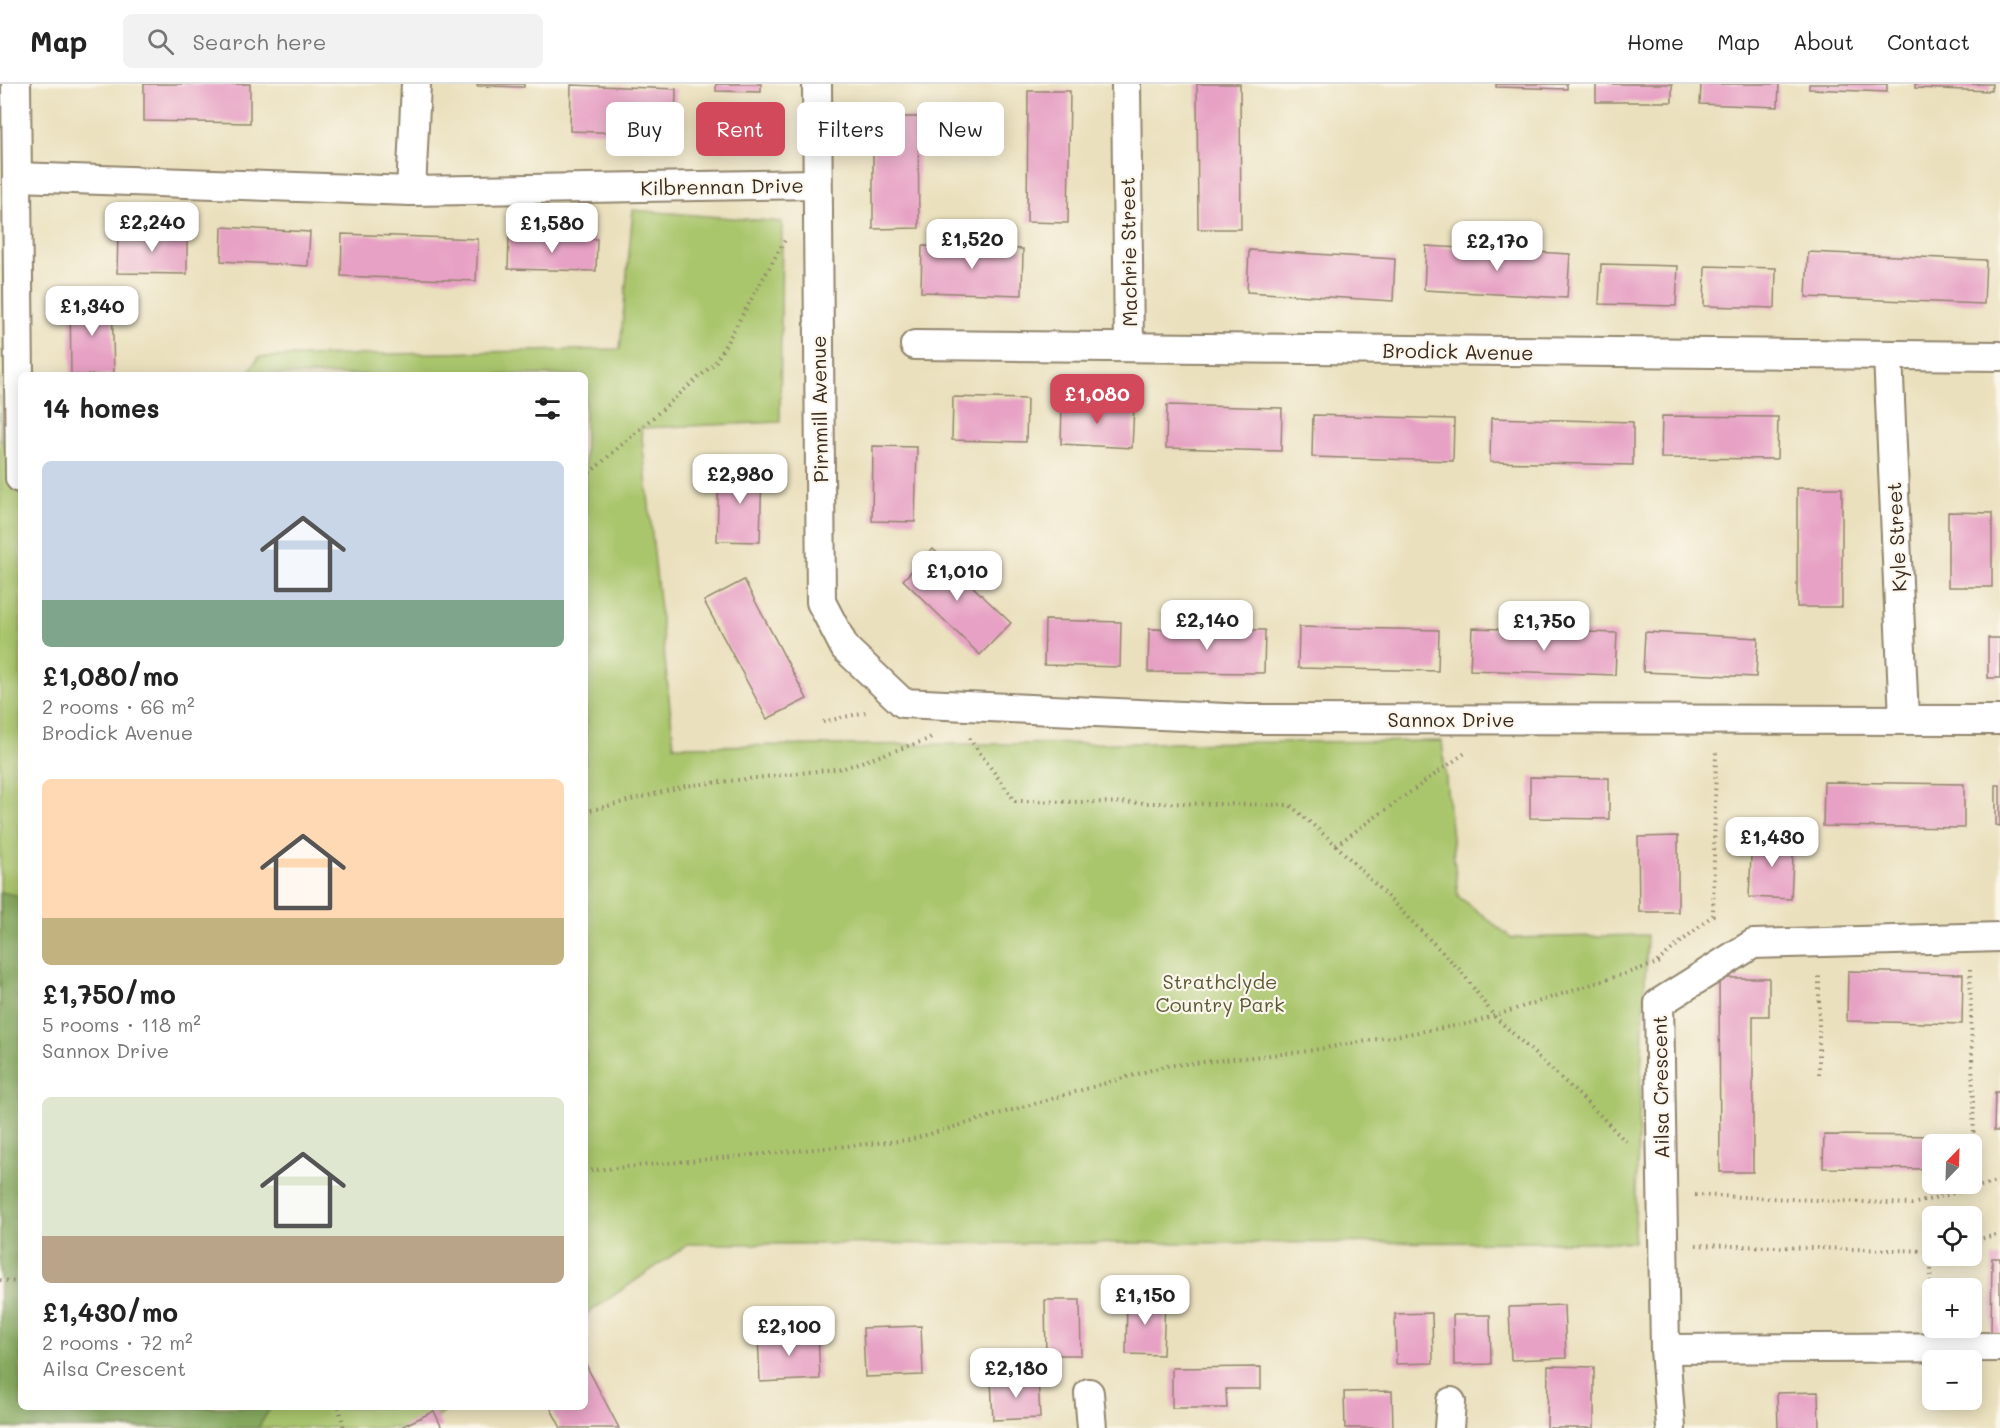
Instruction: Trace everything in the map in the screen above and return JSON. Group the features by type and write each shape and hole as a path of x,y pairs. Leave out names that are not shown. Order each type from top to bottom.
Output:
{"street":[{"path":"16,84 19,372"},
{"path":"411,191 416,84"},
{"name":"Pirnmill Avenue","path":"817,84 821,602 845,648 903,703"},
{"name":"Machrie Street","path":"1126,84 1129,347"},
{"name":"Kilbrennan Drive","path":"17,177 411,191 817,184"},
{"name":"Brodick Avenue","path":"915,345 2000,356"},
{"name":"Kyle Street","path":"1888,355 1904,719"},
{"name":"Sannox Drive","path":"903,703 1247,719 2000,720"},
{"name":"Ailsa Crescent","path":"1671,1428 1665,1348 1659,1003 1753,944 2000,937"},
{"path":"1665,1348 2000,1347"},
{"path":"1089,1393 1092,1428"}],"path":[{"path":"588,474 715,363 788,234"},
{"path":"979,706 956,721 1015,801 1290,804 1336,845 1461,971 1494,1016 1591,1106 1662,1186 1912,1204 1951,1194"},
{"path":"1336,845 1508,719"},
{"path":"1656,962 1713,915 1716,719"},
{"path":"588,811 685,786 844,768 926,740 936,734"},
{"path":"1970,938 1974,1134"},
{"path":"1819,942 1819,1074"},
{"path":"588,1171 909,1140 1165,1066 1301,1052 1472,1023 1656,962 1667,961"},
{"path":"1982,1186 2000,1181"},
{"path":"1982,1238 2000,1234"},
{"path":"1663,1244 1922,1251"},
{"path":"1931,1266 1931,1347"},
{"path":"0,1280 18,1282"},
{"path":"340,1410 344,1428"}],"green space":[{"name":"Strathclyde Country Park","path":"633,210 782,222 780,422 641,428 674,746 1442,741 1458,896 1512,938 1647,935 1634,1242 689,1244 588,1313 588,372 248,372 259,357 620,349"},
{"path":"0,375 1,440 18,440 18,1410 447,1410 421,1428 0,1428"},
{"path":"0,892 18,895 18,1410 269,1410 258,1428 0,1428"}],"building":[{"path":"144,84 250,84 250,123 144,121"},
{"path":"477,84 524,84 524,87 477,86"},
{"path":"716,84 761,84 761,92 716,91"},
{"path":"1197,84 1240,84 1241,229 1198,229"},
{"path":"1496,84 1567,84 1567,89 1496,87"},
{"path":"1596,84 1672,84 1672,102 1596,102"},
{"path":"1701,84 1779,84 1778,107 1700,104"},
{"path":"1809,84 1887,84 1887,92 1809,89"},
{"path":"1915,84 1992,84 1991,91 1915,88"},
{"path":"571,85 676,89 676,102 606,102 606,132 570,131"},
{"path":"1028,91 1070,91 1068,223 1027,222"},
{"path":"905,117 917,117 919,228 873,229 873,156 905,156"},
{"path":"222,227 310,232 308,266 221,261"},
{"path":"118,232 187,233 187,274 117,273"},
{"path":"342,234 478,239 476,281 341,276"},
{"path":"509,236 597,239 596,271 508,269"},
{"path":"922,246 1023,249 1022,295 921,292"},
{"path":"1426,246 1570,254 1567,298 1424,290"},
{"path":"1249,250 1395,259 1393,301 1247,292"},
{"path":"1808,252 1986,260 1984,304 1806,297"},
{"path":"1601,264 1678,266 1676,306 1599,304"},
{"path":"1705,266 1776,268 1775,308 1704,306"},
{"path":"70,298 112,298 114,372 71,372"},
{"path":"953,397 1027,399 1026,442 952,440"},
{"path":"1062,402 1134,405 1132,448 1061,444"},
{"path":"1167,405 1282,408 1281,451 1166,448"},
{"path":"1313,415 1454,419 1453,461 1312,457"},
{"path":"1662,416 1778,417 1777,459 1661,458"},
{"path":"1491,418 1633,422 1633,465 1490,462"},
{"path":"873,446 917,447 915,522 872,521"},
{"path":"719,467 762,468 760,542 717,541"},
{"path":"1797,488 1842,488 1842,607 1797,607"},
{"path":"1948,512 1992,513 1992,587 1948,587"},
{"path":"933,549 1011,623 980,655 903,580"},
{"path":"744,580 807,699 767,719 704,601"},
{"path":"1045,620 1121,622 1120,667 1044,665"},
{"path":"1299,627 1439,630 1438,671 1298,668"},
{"path":"1472,628 1617,633 1615,675 1470,670"},
{"path":"1149,629 1265,630 1264,673 1148,672"},
{"path":"1645,632 1758,638 1756,677 1643,672"},
{"path":"1988,638 2000,638 2000,678 1988,678"},
{"path":"1530,777 1609,778 1609,819 1530,818"},
{"path":"1824,782 1964,784 1964,828 1823,826"},
{"path":"1996,785 2000,785 2000,826 1996,825"},
{"path":"1678,836 1678,912 1639,912 1638,837"},
{"path":"1752,836 1794,838 1791,899 1749,897"},
{"path":"1848,971 1963,974 1962,1024 1847,1021"},
{"path":"1719,978 1769,978 1769,1016 1753,1016 1753,1172 1720,1172"},
{"path":"1995,1092 2000,1092 2000,1131 1994,1131"},
{"path":"1824,1135 1922,1136 1922,1169 1823,1168"},
{"path":"1992,1258 2000,1258 2000,1333 1991,1333"},
{"path":"1127,1298 1165,1298 1163,1355 1126,1354"},
{"path":"1045,1300 1080,1300 1081,1355 1046,1355"},
{"path":"1564,1305 1566,1358 1511,1360 1509,1307"},
{"path":"1432,1313 1433,1363 1396,1364 1395,1314"},
{"path":"1453,1315 1490,1315 1491,1364 1454,1365"},
{"path":"921,1326 923,1375 865,1377 863,1328"},
{"path":"818,1333 820,1379 760,1382 758,1335"},
{"path":"1548,1366 1594,1367 1594,1428 1547,1428"},
{"path":"1261,1367 1261,1389 1226,1389 1227,1408 1172,1408 1172,1368"},
{"path":"588,1369 619,1428 561,1428 552,1410 588,1410"},
{"path":"1038,1377 1040,1418 993,1420 991,1380"},
{"path":"1392,1391 1393,1428 1345,1428 1344,1392"},
{"path":"1818,1392 1819,1428 1778,1428 1777,1393"},
{"path":"434,1411 442,1428 399,1428"}]}
